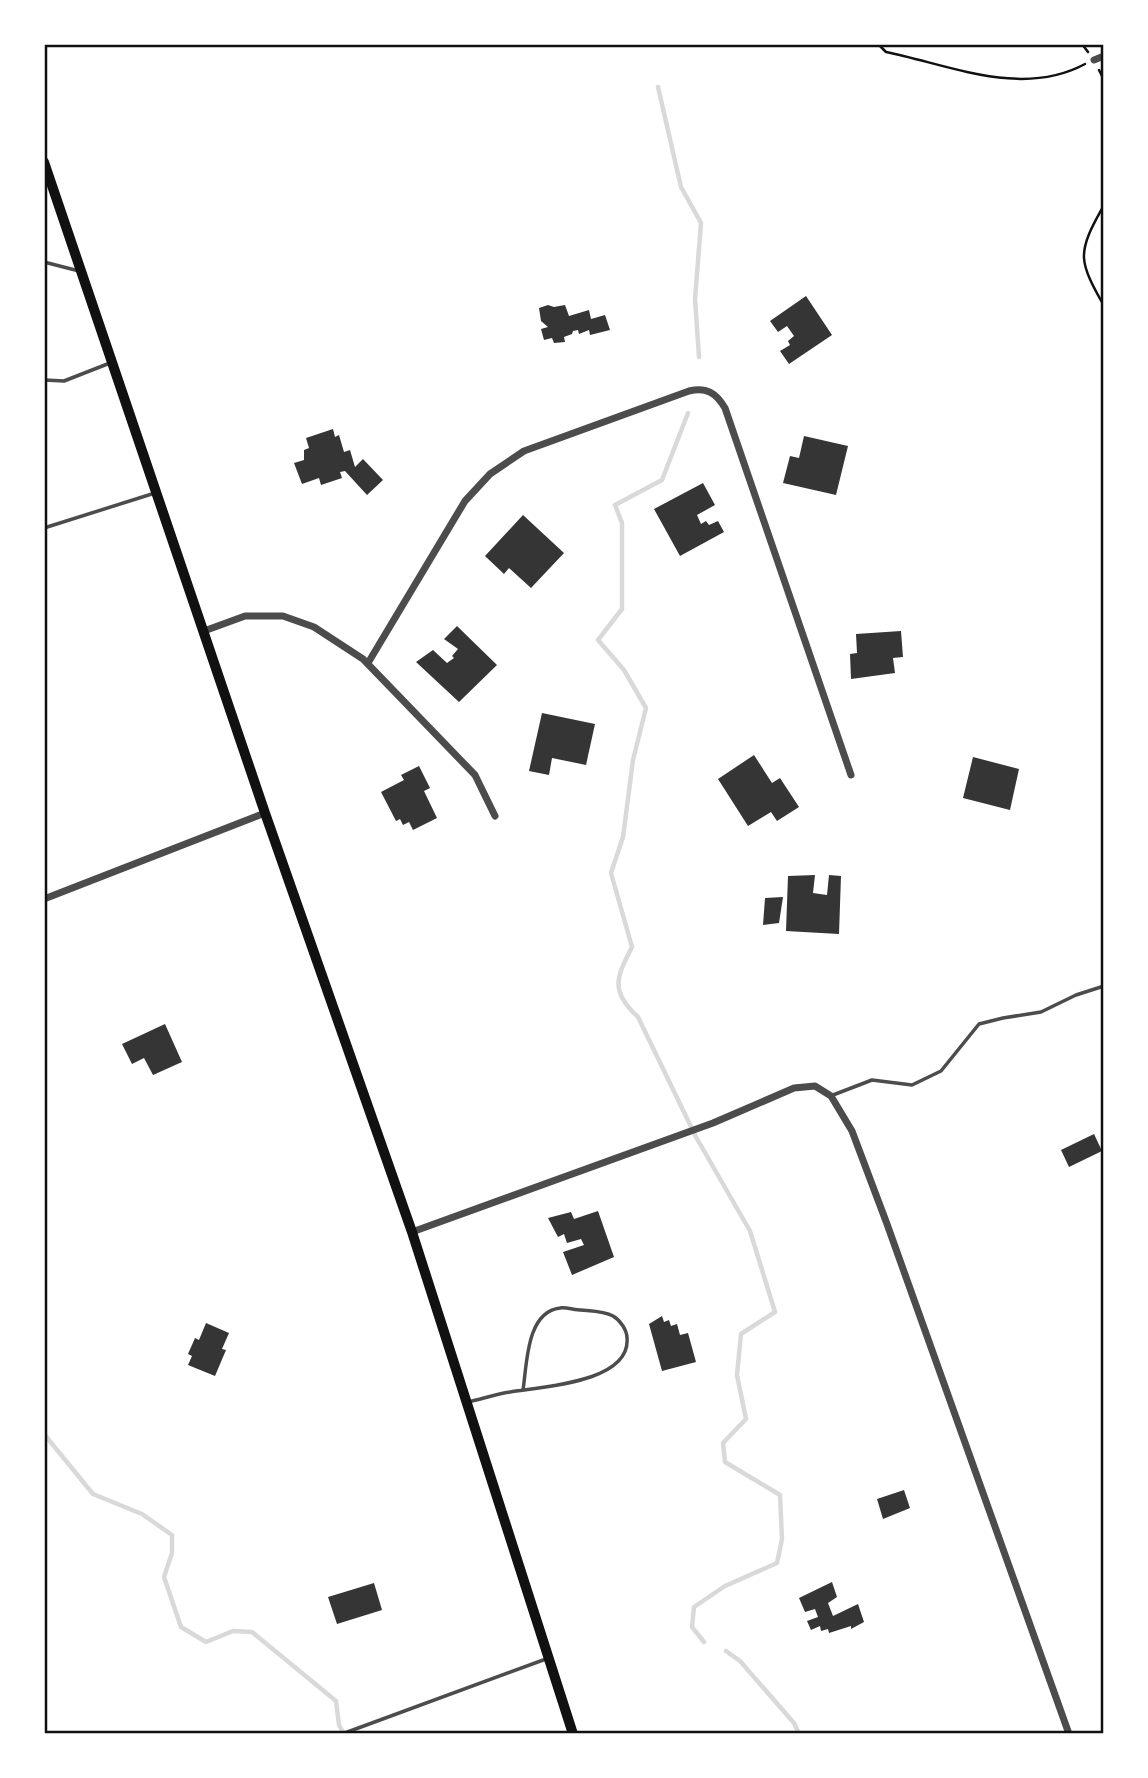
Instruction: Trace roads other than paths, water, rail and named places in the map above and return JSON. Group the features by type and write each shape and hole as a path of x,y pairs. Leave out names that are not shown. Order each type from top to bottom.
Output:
{"main road":[{"path":"44,162 265,813 412,1232 573,1734"}],"street":[{"path":"1094,60 1104,56"},
{"path":"368,663 465,501 490,474 524,451 638,409 689,391 698,389 713,392 725,408 851,775"},
{"path":"204,631 245,616 283,616 314,627 368,663 475,775 495,816"},
{"path":"44,899 265,813"},
{"path":"412,1232 713,1123 794,1088 815,1086 831,1096 852,1131 887,1224 1069,1734"}],"lane":[{"path":"44,262 81,271"},
{"path":"44,380 64,381 112,362"},
{"path":"44,528 157,493"},
{"path":"831,1096 872,1080 912,1085 941,1071 979,1024 1041,1012 1076,995 1104,986"},
{"path":"466,1403 576,1382 610,1367 620,1358 627,1346 627,1334 622,1325 615,1317 603,1313 560,1308 549,1312 539,1320 534,1330 523,1390"},
{"path":"342,1734 548,1658"}],"waterway":[{"path":"658,87 681,187 701,223 695,299 699,357"},
{"path":"688,413 662,480 615,505 622,523 622,609 598,640 624,670 646,708 633,760 623,837 611,873 632,947 619,976 620,992 638,1017 696,1137 750,1231 775,1312 741,1334 737,1375 746,1419 723,1443 725,1462 780,1495 782,1539 777,1563 725,1586 694,1607 692,1627 704,1642"},
{"path":"44,1434 93,1494 142,1514 172,1535 172,1553 164,1577 181,1627 206,1642 233,1631 252,1632 336,1701 339,1725 344,1734"},
{"path":"726,1651 740,1661 794,1723 799,1734"}]}
